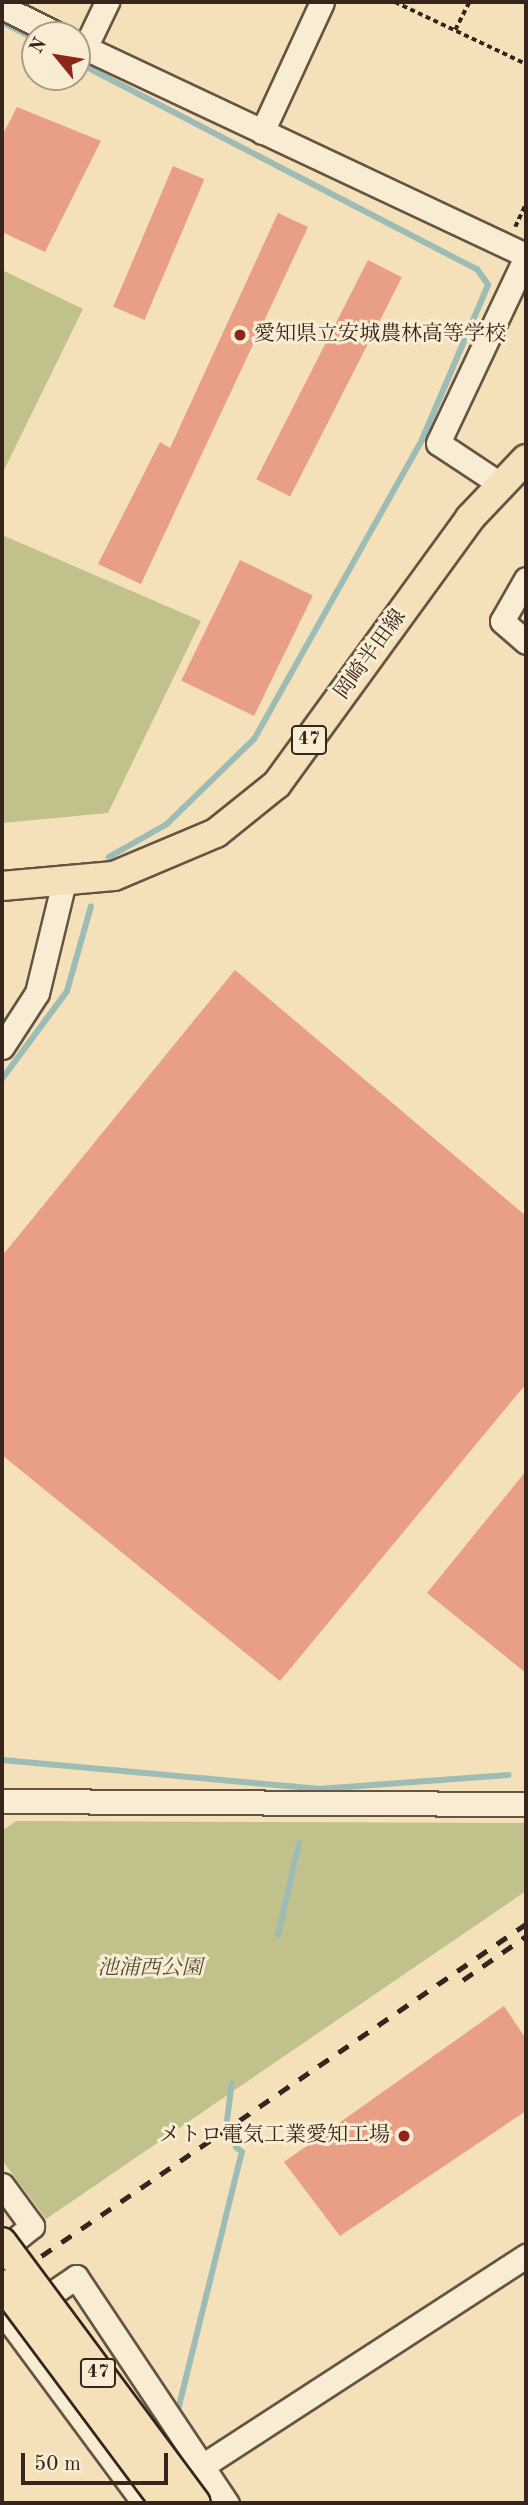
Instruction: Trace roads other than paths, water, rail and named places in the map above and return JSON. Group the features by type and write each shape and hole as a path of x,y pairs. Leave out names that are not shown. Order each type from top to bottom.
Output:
{"main road":[{"name":"岡崎半田線","path":"2,886 114,876 216,833 277,784 500,484 526,458"},
{"name":"47","path":"2,2242 196,2503"},
{"name":"47","path":"2,2284 165,2503"}],"street":[{"path":"91,29 107,2"},
{"path":"262,132 322,2"},
{"path":"2,7 30,21"},
{"path":"91,51 520,252 438,443 500,484"},
{"path":"526,579 502,621 526,642"},
{"path":"2,1047 37,993 64,881"},
{"path":"2,1801 526,1804"},
{"path":"2,2185 32,2226 2,2250"},
{"path":"227,2503 202,2466 76,2277 10,2322 145,2503 202,2466 526,2256"}],"waterway":[{"path":"2,22 21,32"},
{"path":"91,69 477,269 488,285 422,440 254,739 167,824 109,857"},
{"path":"2,1079 67,991 91,906"},
{"path":"2,1760 318,1789 508,1775"},
{"path":"278,1935 299,1843"},
{"path":"227,2121 232,2083"},
{"path":"176,2418 242,2152 236,2147"}],"railway":[{"path":"2,2283 526,1924"},
{"path":"463,1980 526,1936"}],"place":[{"name":"愛知県立安城農林高等学校","path":"240,335"},
{"name":"メトロ電気工業愛知工場","path":"404,2136"}],"park label":[{"name":"池浦西公園","path":"150,1969"}]}
